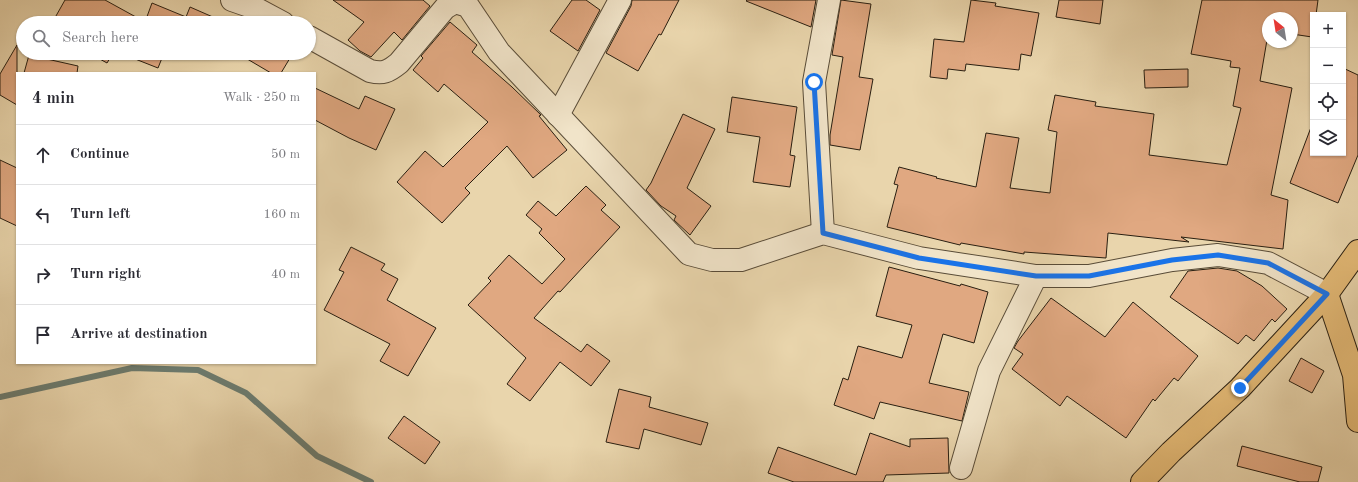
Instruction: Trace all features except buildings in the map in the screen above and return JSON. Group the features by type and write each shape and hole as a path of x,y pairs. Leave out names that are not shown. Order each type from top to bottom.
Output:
{"main road":[{"path":"1142,482 1171,452 1240,388 1327,294 1358,252"},
{"path":"1327,294 1354,375 1358,421"}],"street":[{"path":"232,0 255,8 270,16"},
{"path":"558,115 620,0"},
{"path":"823,233 814,82 829,0"},
{"path":"316,41 370,70 380,73 390,70 399,64 445,8 455,2 468,6 499,52 689,254 712,260 741,260 823,233 919,258 1036,276 1089,276 1172,260 1218,255 1268,263 1327,294"},
{"path":"961,468 989,371 1036,276"}],"waterway":[{"path":"0,397 132,368 198,370 246,393 317,456 371,482"}],"route":[{"path":"814,82 823,233 919,258 1036,276 1089,276 1172,260 1218,255 1268,263 1327,294 1240,388"}]}
